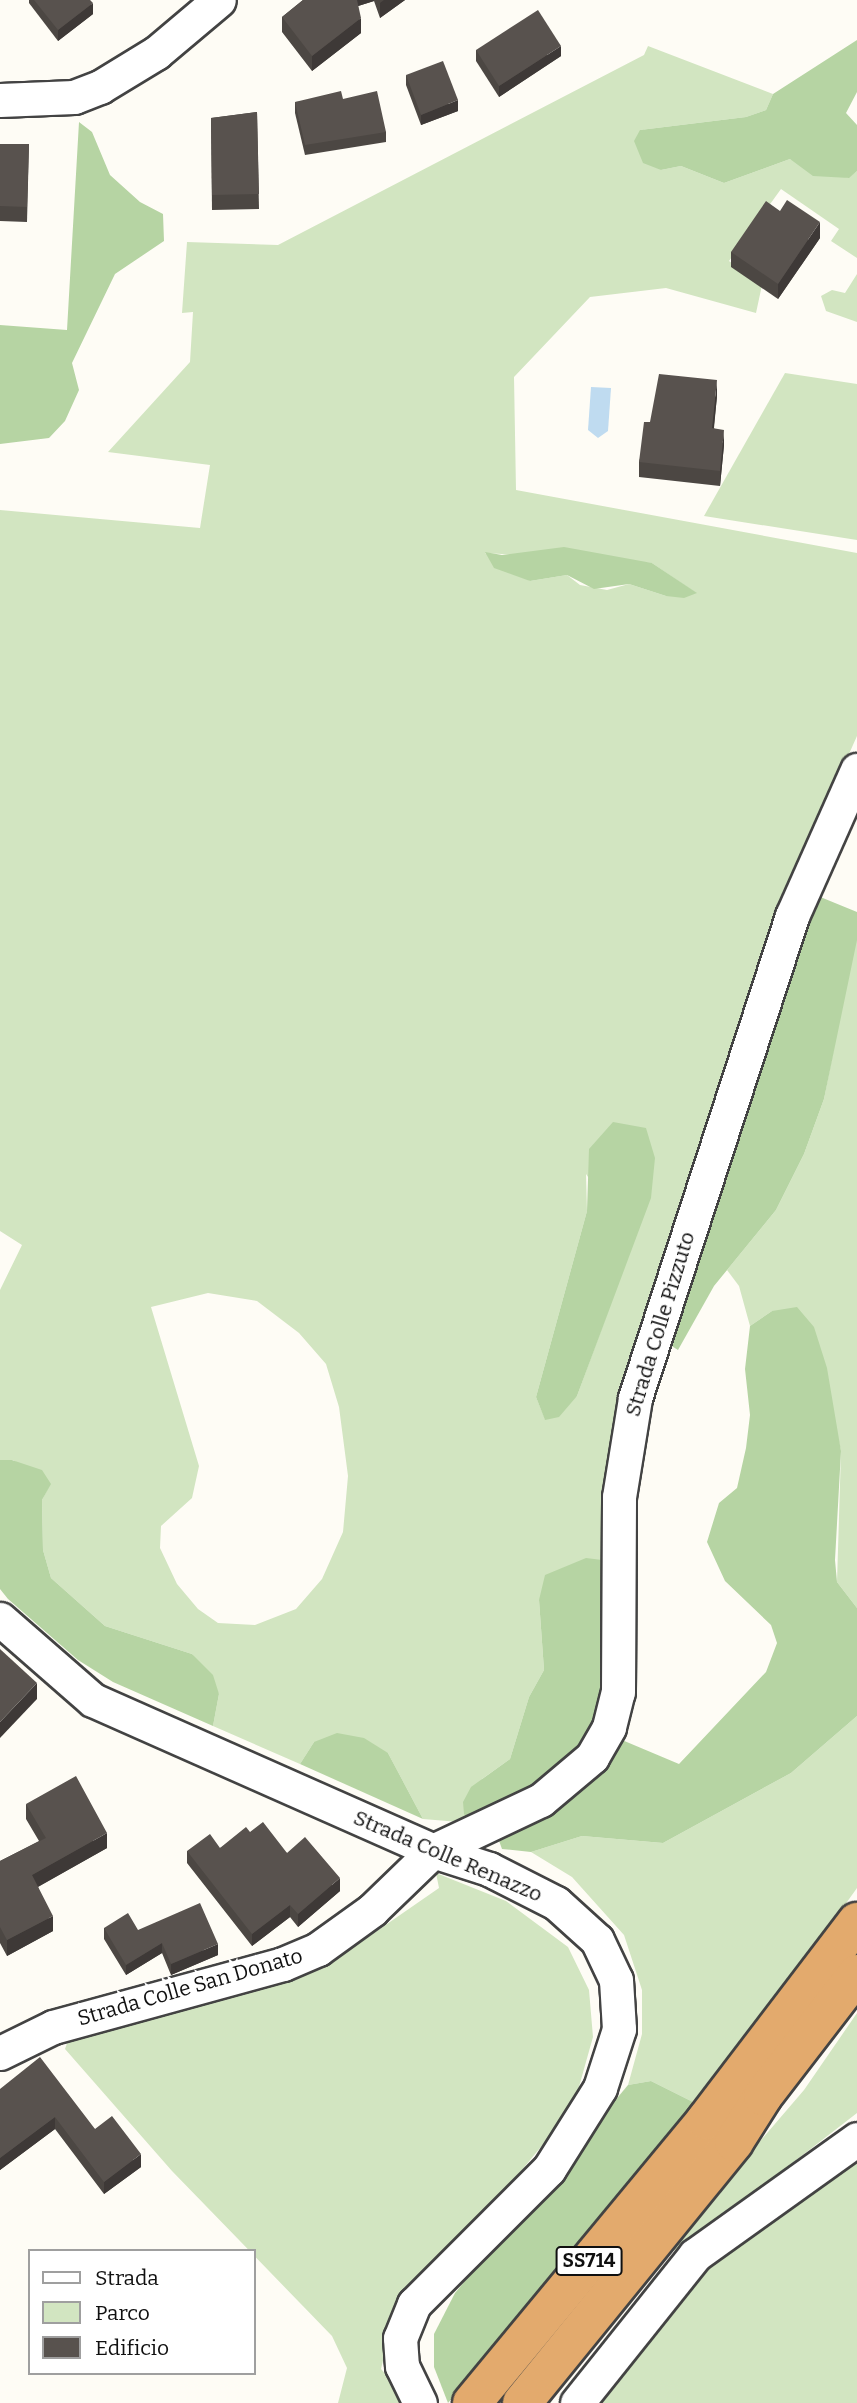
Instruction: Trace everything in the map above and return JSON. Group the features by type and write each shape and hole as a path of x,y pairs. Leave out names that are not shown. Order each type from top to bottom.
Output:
{"highway":[{"name":"SS714","path":"522,2403 720,2131 857,1922"},
{"name":"SS714","path":"472,2403 720,2131 763,2096 857,1974"},
{"path":"720,2131 773,2104 857,1997"}],"street":[{"path":"0,100 74,97 100,86 156,53 219,0"},
{"name":"Strada Colle Pizzuto","path":"433,1851 541,1800 569,1781 592,1757 609,1727 619,1670 622,1459 635,1398 792,916 857,770"},
{"name":"Strada Colle Renazzo","path":"0,1619 93,1700 433,1851 489,1869 556,1903 597,1940 616,1980 619,2029 600,2088 549,2169 414,2304 400,2338 402,2366 420,2403"},
{"name":"Strada Colle San Donato","path":"0,2053 53,2027 283,1964 318,1949 372,1910 433,1851"},
{"path":"577,2403 695,2255 857,2139"}],"green space":[{"path":"857,40 857,92 846,113 857,125 857,171 849,178 813,176 790,159 724,183 681,166 661,170 643,163 634,141 640,130 746,117 766,110 773,94"},
{"path":"648,46 773,94 766,110 746,117 640,130 661,170 681,166 724,183 790,159 848,178 857,171 857,258 831,241 839,229 781,189 729,261 762,285 756,313 666,288 590,297 514,377 516,490 857,553 857,736 774,922 624,1379 606,1479 602,1560 539,1600 544,1670 529,1697 510,1759 482,1779 471,1823 423,1819 388,1753 314,1742 300,1764 213,1726 219,1694 192,1654 105,1626 51,1578 43,1550 42,1500 50,1484 13,1460 0,1460 0,1290 22,1245 0,1231 0,510 200,528 210,465 108,452 190,362 193,312 182,313 187,242 278,245 644,55","holes":["485,553 652,563 696,593 666,596 629,584 607,590 580,585 567,575 530,581","586,1174 633,1243 577,1396 545,1419 536,1397 587,1211","208,1293 257,1301 299,1333 326,1364 339,1407 348,1476 343,1532 322,1579 296,1609 255,1625 218,1623 198,1609 177,1584 160,1548 161,1526 192,1498 199,1466 151,1307"]},
{"path":"79,122 92,132 110,175 140,202 163,214 164,241 115,274 72,363 79,390 65,421 49,438 0,444 0,325 67,330"},
{"path":"857,274 857,322 826,311 821,296 832,290 845,293"},
{"path":"785,373 857,384 857,540 704,516"},
{"path":"564,547 652,563 697,593 684,598 666,596 629,584 594,589 567,575 530,581 494,568 485,552 502,555"},
{"path":"813,894 857,912 857,940 824,1099 804,1154 776,1210 714,1286 678,1350 659,1338"},
{"path":"857,929 857,1608 837,1582 841,1451 832,1411 772,1311 750,1326 739,1286 727,1270 776,1210 804,1154 824,1099"},
{"path":"613,1122 646,1128 655,1158 651,1198 577,1396 559,1417 545,1420 536,1397 587,1211 589,1149"},
{"path":"797,1307 814,1327 827,1368 841,1451 835,1560 837,1582 857,1608 857,1716 791,1773 663,1843 582,1836 531,1852 502,1849 498,1838 582,1782 622,1740 679,1764 766,1672 777,1643 771,1625 725,1581 707,1542 719,1503 737,1488 746,1448 750,1415 745,1369 750,1326 772,1311"},
{"path":"0,1460 12,1460 42,1470 51,1484 42,1500 43,1550 51,1578 105,1626 192,1654 213,1675 219,1694 213,1726 113,1682 78,1660 8,1599 0,1589"},
{"path":"586,1558 602,1560 608,1688 592,1734 559,1775 471,1823 464,1814 463,1802 471,1787 510,1759 529,1697 544,1670 539,1600 545,1575"},
{"path":"857,1716 857,1888 756,2029 695,2103 651,2081 628,2085 642,2034 642,1990 624,1935 572,1877 531,1852 582,1836 663,1843 791,1773"},
{"path":"337,1733 364,1738 388,1753 423,1819 300,1764 314,1742"},
{"path":"436,1873 506,1901 568,1947 589,1990 593,2037 573,2108 492,2206 397,2301 381,2369 411,2403 338,2403 347,2368 332,2336 256,2258 256,2249 248,2249 172,2171 65,2049 70,2035 292,1977 335,1960 439,1888"},
{"path":"857,2013 857,2113 676,2253 671,2245 804,2090"},
{"path":"651,2081 695,2103 448,2403 434,2367 434,2334 455,2293 628,2085"},
{"path":"857,2155 857,2403 583,2403 676,2288"}],"water":[{"path":"591,387 611,388 608,431 598,438 588,430"}],"building":[{"path":"34,0 90,0 93,3 58,30"},
{"path":"303,0 357,0 361,18 312,56 282,17"},
{"path":"538,10 561,46 499,86 476,50"},
{"path":"443,61 458,100 421,115 406,75"},
{"path":"341,91 343,99 377,91 386,132 305,145 295,102"},
{"path":"257,112 259,194 212,195 211,118"},
{"path":"0,144 29,144 27,207 0,206"},
{"path":"787,200 820,222 778,284 731,252 766,201 780,211"},
{"path":"659,374 717,380 712,428 724,430 720,471 639,462 644,422 650,422"},
{"path":"0,1649 37,1683 0,1722"},
{"path":"76,1776 107,1833 32,1875 53,1916 7,1940 0,1927 0,1861 46,1838 26,1804"},
{"path":"263,1822 287,1853 305,1837 340,1878 298,1914 290,1905 252,1934 187,1851 210,1834 220,1848 246,1827 250,1832"},
{"path":"200,1903 218,1944 171,1964 162,1943 126,1965 104,1928 128,1913 138,1930"},
{"path":"40,2057 95,2129 112,2116 141,2154 104,2182 55,2117 0,2158 0,2089"}]}
